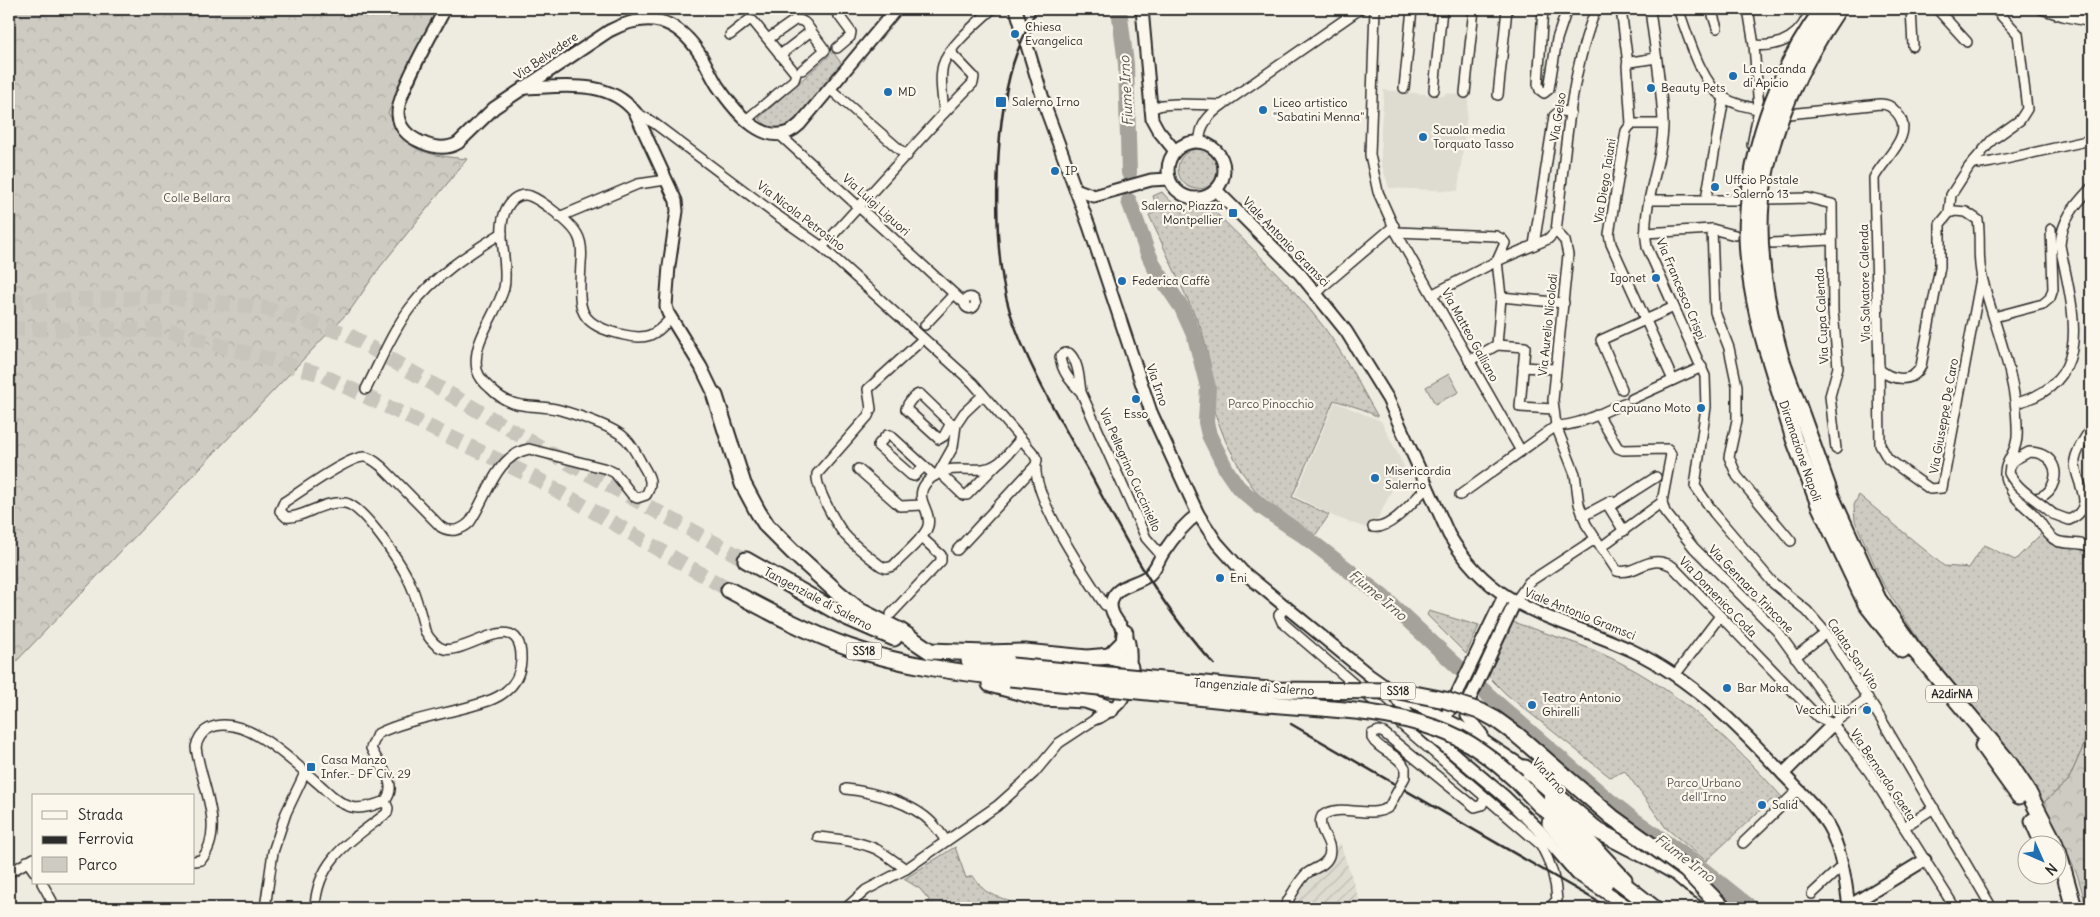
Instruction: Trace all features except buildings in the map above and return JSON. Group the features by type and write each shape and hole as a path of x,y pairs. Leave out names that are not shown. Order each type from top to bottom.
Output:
{"highway":[{"name":"Diramazione Napoli","path":"1776,359 1759,319 1747,232 1750,196 1760,143 1774,99 1796,52 1823,9"},
{"name":"Diramazione Napoli","path":"1838,9 1805,60 1794,82 1777,127 1764,181 1760,228 1764,276 1776,359 1794,439 1820,507 1892,621 2009,763 2027,790 2050,834"},
{"path":"715,396 743,484 767,526 848,602 930,651 1025,652 1087,658 1110,656 1122,660 1130,667"},
{"name":"Diramazione Napoli","path":"1846,546 1866,604 1904,653 1984,748 2018,795 2038,834"},
{"name":"Tangenziale di Salerno","path":"746,560 846,617 881,633 930,651 1011,672 1412,720 1439,729 1475,746 1521,774"},
{"name":"Tangenziale di Salerno","path":"729,590 810,631 850,647 936,669 1011,672 1269,690 1399,691 1433,696 1482,712 1517,735 1612,817 1686,870 1719,904"},
{"path":"1110,656 1124,642 1125,633"},
{"path":"907,663 934,674 995,685 1033,696 1092,701 1111,709"},
{"path":"1092,701 1096,718"},
{"path":"1521,774 1598,831 1654,860 1719,904"},
{"path":"1521,774 1579,859 1595,876 1636,908"},
{"name":"SS18","path":"1521,774 1540,805 1563,823 1610,876 1654,908"},
{"path":"2057,884 2064,908"},
{"path":"2067,884 2074,908"}],"main road":[{"name":"Via Belvedere","path":"445,9 399,102 399,118 402,126 410,136 433,147 451,147 458,143 494,108 608,31 634,20 655,20 678,29 686,36 701,56 717,84 746,120 762,132 780,135"},
{"path":"780,135 793,132 896,9"},
{"name":"Via Irno","path":"1016,9 1047,112 1087,219 1151,412 1198,514 1217,543 1242,571 1369,675 1393,692 1430,713 1470,732 1500,752 1521,774 1551,799 1626,880 1662,908"},
{"path":"1142,9 1150,109 1158,130 1175,151"},
{"name":"Via Nicola Petrosino","path":"523,88 593,87 613,93 630,104 636,112"},
{"path":"636,112 676,201 677,211 666,306 670,319 701,366 715,396"},
{"path":"1200,142 1215,149 1224,163 1224,178 1216,190 1202,198 1194,198 1179,192 1169,179 1168,167 1175,151 1186,144 1200,142"},
{"path":"1076,189 1094,196 1151,180 1169,179"},
{"name":"Viale Antonio Gramsci","path":"1216,190 1300,274 1346,331 1384,391 1427,487 1460,553 1483,579 1504,596 1612,641 1649,659 1675,675 1726,716 1815,808 1830,830 1842,866 1849,907"},
{"path":"1087,219 1087,207 1094,196"},
{"path":"1096,718 1111,709 1124,697 1130,667 1130,645 1112,612 1111,600 1118,591 1148,576 1180,530 1198,514"},
{"path":"1446,748 1441,732 1445,719 1504,596"},
{"path":"1500,752 1469,719 1466,710 1468,700 1515,602"},
{"name":"Via Irno","path":"1393,692 1409,716 1504,796 1543,834 1576,874 1630,908"},
{"path":"1430,713 1438,712 1454,700"},
{"path":"1783,774 1836,721"},
{"path":"1480,776 1478,768 1482,756 1488,751 1500,752"},
{"path":"1849,907 1925,860"}],"street":[{"path":"834,9 851,32 850,37 837,48"},
{"path":"944,113 943,64 952,51 992,9"},
{"path":"1200,142 1201,130 1206,120 1222,105 1360,9"},
{"name":"Via Matteo Galliano","path":"1375,9 1370,156 1378,192 1395,229 1521,451"},
{"path":"1404,88 1412,9"},
{"path":"1434,90 1442,9"},
{"path":"1465,93 1474,9"},
{"path":"1498,95 1507,9"},
{"path":"1543,9 1544,20 1538,84 1540,90 1544,93 1549,89 1557,39 1567,9"},
{"path":"1584,9 1595,10"},
{"name":"Via Diego Taiani","path":"1621,9 1628,64 1632,124 1626,131 1609,234 1610,244 1673,380"},
{"name":"Via Francesco Crispi","path":"1650,9 1663,124 1648,200 1645,233 1647,247 1702,367 1706,394 1704,429"},
{"path":"1678,9 1703,73 1712,86 1724,98 1747,108 1762,110"},
{"path":"1712,9 1717,28"},
{"path":"1648,200 1742,200 1762,110 1748,9"},
{"path":"1754,46 1765,47 1795,36 1810,9"},
{"path":"1911,9 1913,46"},
{"path":"1937,9 1968,42"},
{"path":"1949,214 1950,195 1973,162 1992,140 2020,120 2027,109 2018,34 1995,9"},
{"path":"2041,9 2091,22"},
{"name":"Via Gelso","path":"1556,231 1571,112 1582,48 1595,10"},
{"path":"730,35 749,20 753,21 796,73 796,78 746,120"},
{"path":"768,40 795,20 803,21 825,50 802,70"},
{"path":"780,55 810,30"},
{"path":"822,247 973,83 974,77 953,55 952,51"},
{"path":"1628,64 1656,58"},
{"path":"830,88 907,156"},
{"path":"1706,200 1724,98"},
{"path":"1150,109 1162,105 1176,104 1222,105"},
{"name":"Via Salvatore Calenda","path":"1789,114 1880,104 1892,107 1902,118 1903,132 1898,144 1879,168 1874,178 1879,362"},
{"path":"1534,245 1554,116 1560,111 1571,112"},
{"name":"Via Nicola Petrosino","path":"636,112 654,123 822,247 954,365 1021,438 1037,460 1035,466"},
{"path":"1632,124 1663,124"},
{"name":"Via Luigi Liguori","path":"780,135 954,294 964,301"},
{"path":"1973,162 1980,164 1992,162 2091,140"},
{"path":"559,217 638,184 666,180"},
{"path":"2016,403 2028,400 2049,388 2060,376 2070,360 2075,338 2075,320 2060,246 2061,234 2069,213 2091,188"},
{"path":"315,908 317,890 328,863 346,843 387,813 385,801 391,790 390,783 371,748 377,734 499,696 518,677 521,652 518,642 508,635 498,634 457,648 444,649 438,646 425,631 410,581 390,550 358,508 345,503 335,503 317,506 291,518 286,517 280,511 284,502 352,459 360,457 369,458 377,462 434,521 446,530 462,528 470,522 505,462 522,450 538,450 607,469 615,473 633,496 637,498 646,495 651,483 632,446 620,434 559,410 533,408 511,403 500,397 483,382 478,372 477,355 500,300 506,279 502,233 505,212 514,199 522,195 535,199 559,217 577,234 581,246 579,300 581,310 586,318 606,331 634,337 646,337 653,334 662,329 670,319"},
{"name":"Via Cupa Calenda","path":"1769,199 1808,198 1832,204 1833,311 1838,367 1830,396 1836,449"},
{"path":"1879,362 1879,369 1898,379 1910,377 1919,371 1940,267 1940,224 1949,214 1961,211 1966,212 1978,220 1981,275 2016,403 2017,438 2015,448 2006,468 2005,476 2007,483 2020,504 2036,517 2051,537 2062,542 2086,544 2091,547"},
{"path":"1317,293 1327,282 1395,229 1496,236 1505,243 1497,261 1501,297 1497,344"},
{"path":"1645,233 1712,229 1735,235"},
{"path":"1712,229 1715,312 1729,348 1737,386 1737,420 1729,457 1737,476 1791,541"},
{"path":"1994,317 2043,304 2050,298 2053,288 2051,229"},
{"path":"1433,294 1497,261 1548,239 1556,231"},
{"name":"Via Aurelio Nicolodi","path":"1556,231 1567,247 1564,303 1555,369 1554,409 1556,426"},
{"path":"366,389 410,309 431,285 468,254 502,233"},
{"path":"1772,243 1831,240"},
{"name":"Via Giuseppe De Caro","path":"1879,362 1880,445 1884,454 1888,459 1930,489 1938,490 1942,488 1981,275"},
{"path":"925,325 954,294"},
{"path":"1501,297 1564,303"},
{"path":"1622,389 1601,340 1674,307"},
{"path":"923,339 868,389 871,409 868,416 817,474 816,480 845,535 881,566 886,568 893,566 927,529 929,516 920,495 922,489 937,474 953,446 954,424"},
{"path":"1469,361 1497,344 1525,348 1520,407 1554,409"},
{"path":"1523,367 1555,369"},
{"path":"1460,495 1556,426 1564,426 1598,414 1702,367"},
{"name":"Via Pellegrino Cucciniello","path":"1081,392 1146,538 1162,555"},
{"path":"954,424 920,394 916,395 906,409 939,439 944,436 983,395"},
{"path":"1515,602 1529,582 1598,543 1624,531 1662,502 1671,454 1668,449 1623,450 1618,448 1598,414"},
{"name":"Via Domenico Coda","path":"1556,426 1575,474 1579,504 1583,516 1617,571 1625,573 1649,562 1667,563 1752,650"},
{"path":"2007,483 2024,496 2036,498 2043,496 2055,480 2053,464 2042,454 2029,452 2014,460 2009,473 2023,491 2038,500 2053,514 2069,520 2083,511 2086,506 2086,491 2076,467 2076,459 2091,428"},
{"name":"Calata San Vito","path":"1704,429 1695,486 1698,492 1773,583 1807,611 1826,633 1868,698 1992,908"},
{"path":"924,466 914,476 911,475 878,444 887,435 890,435 924,466 963,495 968,495 1021,438"},
{"path":"937,474 997,464"},
{"path":"957,550 1035,466"},
{"path":"1035,466 1037,480 1043,497 1062,539 1105,606 1111,606"},
{"path":"858,469 900,506 923,505"},
{"path":"1583,516 1652,477 1609,507 1624,531"},
{"path":"1373,527 1380,528 1393,521 1427,487"},
{"name":"Via Gennaro Trincone","path":"1662,502 1665,512 1694,548 1776,631 1836,721"},
{"path":"891,614 941,561 941,556 921,537"},
{"path":"1286,606 1279,615 1282,622 1541,845 1554,871 1557,897 1554,907"},
{"path":"1675,675 1720,616"},
{"path":"1795,657 1826,633"},
{"name":"Via Bernardo Gaeta","path":"1752,650 1818,717 1836,721 1955,908"},
{"path":"1836,721 1868,698"},
{"path":"846,908 866,890 906,869 1006,798 1060,744 1096,718"},
{"path":"195,861 201,860 205,855 211,838 210,803 196,747 197,742 205,731 221,725 242,728 256,734 335,798 353,808 362,808 385,801"},
{"path":"1284,908 1307,873 1321,865 1329,856 1329,843 1320,823 1322,816 1330,811 1379,811 1389,807 1405,777 1405,768 1402,763 1377,744 1372,738 1372,734 1379,731 1384,733 1475,807 1482,805 1485,797"},
{"path":"265,908 272,852 286,813 305,773"},
{"path":"846,790 864,791 902,804 930,821 946,841"},
{"path":"1743,843 1798,790"},
{"path":"1904,827 1934,808"},
{"path":"818,837 852,841 877,850 906,869"},
{"path":"9,872 31,860"},
{"path":"1812,894 1842,866"},
{"path":"43,884 52,900 51,908"}],"shaded area":[{"name":"Scuola media Torquato Tasso","path":"1384,90 1444,96 1445,93 1469,96 1458,191 1389,188 1381,162"},
{"path":"1335,402 1381,421 1404,466 1372,530 1335,517 1295,496"},
{"path":"1340,843 1362,908 1290,908 1298,887 1331,862"}],"green space":[{"name":"Colle Bellara","path":"9,9 439,9 388,113 402,136 414,147 433,154 467,159 380,267 351,309 9,669"},
{"path":"833,52 842,64 794,123 785,128 775,128 762,122 759,118"},
{"path":"1202,149 1209,152 1215,158 1218,169 1217,177 1209,186 1202,189 1194,189 1187,186 1179,177 1178,165 1181,158 1190,150"},
{"name":"Parco Pinocchio","path":"1162,192 1172,202 1183,208 1195,209 1209,206 1282,279 1331,337 1378,417 1362,409 1334,400 1292,497 1329,515 1314,537 1295,526 1257,493 1242,472 1226,442 1214,411 1210,364 1202,331 1149,215 1158,211 1153,196"},
{"path":"1449,374 1459,392 1435,404 1426,387"},
{"path":"1859,495 1944,566 1969,568 1984,545 2015,560 2043,532 2050,544 2075,547 2091,554 2091,738 2088,736 2068,781 2043,803 2012,753 1920,642 1883,584 1855,521 1854,505"},
{"path":"1429,611 1479,626 1466,654 1427,615"},
{"name":"Parco Urbano dell'Irno","path":"1513,622 1601,653 1638,672 1683,702 1704,719 1744,756 1782,797 1775,804 1771,800 1706,861 1666,828 1625,771 1610,777 1506,694 1488,676"},
{"path":"2088,736 2091,738 2091,908 2087,908 2077,874 2068,855 2068,834 2058,834 2043,803 2068,781"},
{"path":"955,847 966,878 973,876 982,888 1010,902 1013,908 928,908 929,900 920,889 904,879"}],"waterway":[{"name":"Fiume Irno","path":"1119,9 1126,64 1129,173"},
{"name":"Fiume Irno","path":"1129,201 1155,268 1182,308 1195,337 1208,387 1206,422 1209,435 1227,471 1238,487 1260,506 1304,536 1382,596 1499,705 1606,798 1692,861 1751,908"}],"tunnel":[{"path":"9,302 169,297 264,308 347,334 552,454 746,560"},
{"path":"9,329 166,330 320,374 539,480 729,590"}],"railway":[{"path":"1037,9 1013,64 1002,120 997,188 998,222 1000,256 1010,312 1037,377 1120,530 1163,600 1196,644 1214,664"},
{"path":"1291,724 1609,908"}],"place":[{"name":"Chiesa Evangelica","path":"1015,34"},
{"name":"La Locanda di Apicio","path":"1733,76"},
{"name":"Beauty Pets","path":"1651,88"},
{"name":"MD","path":"888,92"},
{"name":"Salerno Irno","path":"1001,102"},
{"name":"Liceo artistico \"Sabatini Menna\"","path":"1263,110"},
{"name":"Scuola media Torquato Tasso","path":"1423,137"},
{"name":"IP","path":"1055,171"},
{"name":"Uffcio Postale - Salerno 13","path":"1715,187"},
{"name":"Salerno, Piazza Montpellier","path":"1233,213"},
{"name":"Igonet","path":"1656,278"},
{"name":"Federica Caffè","path":"1122,281"},
{"name":"Esso","path":"1136,399"},
{"name":"Capuano Moto","path":"1701,408"},
{"name":"Misericordia Salerno","path":"1375,478"},
{"name":"Eni","path":"1220,578"},
{"name":"Bar Moka","path":"1727,688"},
{"name":"Teatro Antonio Ghirelli","path":"1532,705"},
{"name":"Vecchi Libri","path":"1867,710"},
{"name":"Casa Manzo Infer.- DF Civ. 29","path":"311,767"},
{"name":"Salid","path":"1762,805"}]}
